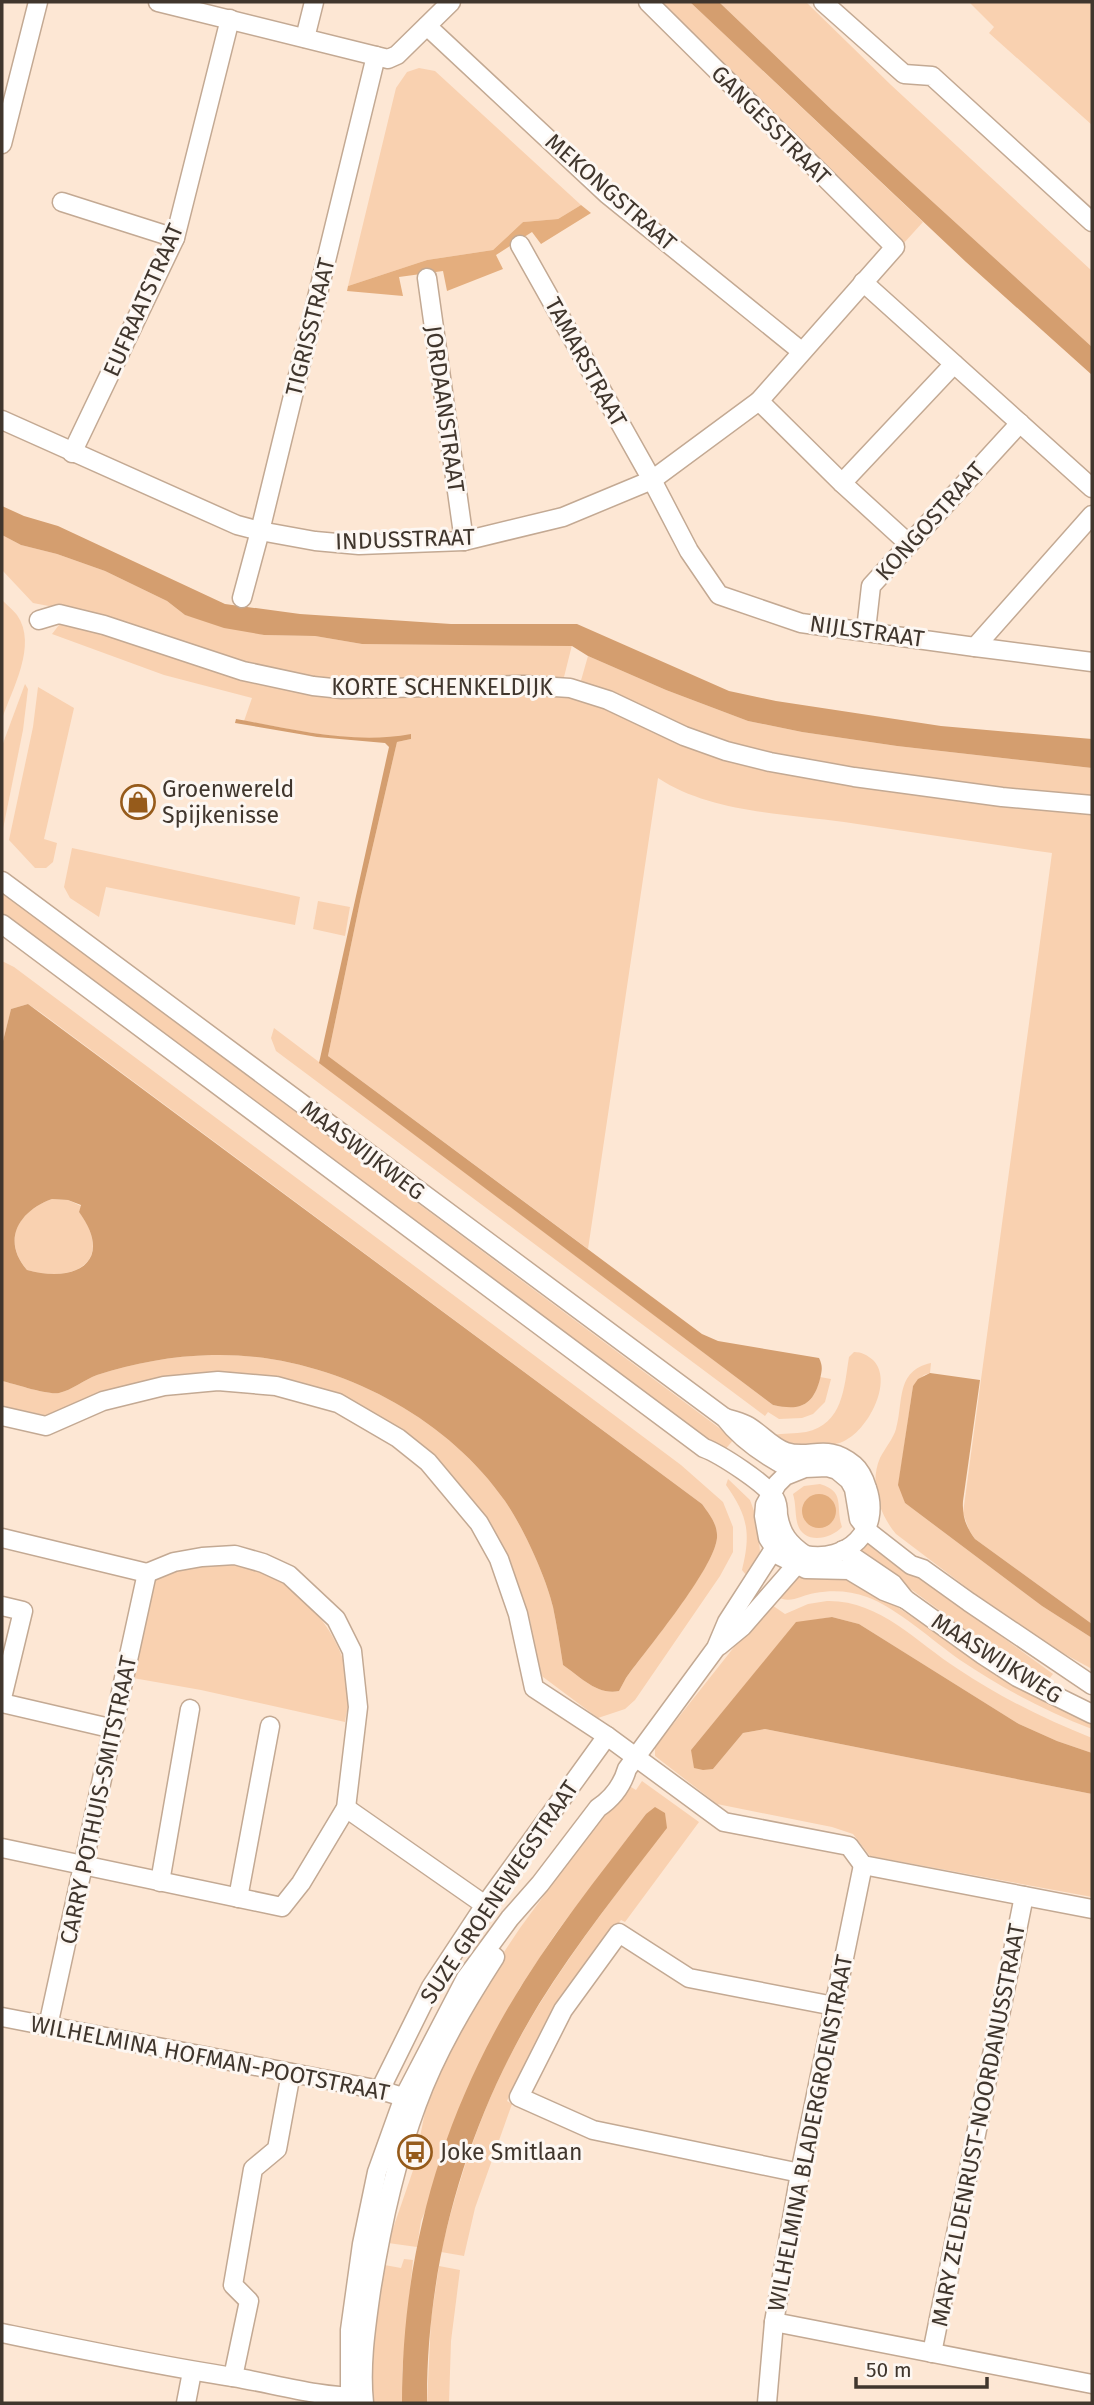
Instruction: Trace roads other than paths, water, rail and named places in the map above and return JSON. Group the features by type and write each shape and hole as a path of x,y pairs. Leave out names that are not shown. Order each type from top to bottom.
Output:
{"street":[{"path":"2,144 38,2"},
{"path":"158,2 388,59 397,55 451,2"},
{"path":"305,38 314,2"},
{"name":"GANGESSTRAAT","path":"648,2 895,247"},
{"path":"823,2 904,74 932,76 1092,222"},
{"name":"EUFRAATSTRAAT","path":"72,453 175,238 230,19"},
{"name":"MEKONGSTRAAT","path":"427,26 607,194 801,351"},
{"name":"TIGRISSTRAAT","path":"242,598 376,56"},
{"path":"62,202 175,238"},
{"name":"TAMARSTRAAT","path":"520,245 652,480"},
{"name":"INDUSSTRAAT","path":"2,420 237,525 315,541 359,545 464,541 562,517 652,480 759,401 895,247"},
{"name":"JORDAANSTRAAT","path":"427,278 464,541"},
{"path":"863,282 1092,488"},
{"path":"842,483 954,364"},
{"path":"759,401 909,544"},
{"name":"KONGOSTRAAT","path":"866,630 871,586 1020,423"},
{"name":"NIJLSTRAAT","path":"652,480 689,551 719,595 801,623 1092,662"},
{"path":"975,647 1092,515"},
{"name":"KORTE SCHENKELDIJK","path":"38,620 59,614 104,625 243,671 313,686 342,689 524,685 570,688 608,700 684,736 726,751 770,762 854,777 1002,797 1092,805"},
{"name":"MAASWIJKWEG","path":"2,881 725,1418 745,1425 796,1462"},
{"name":"MAASWIJKWEG","path":"2,924 704,1448 722,1454 767,1498"},
{"path":"2,1416 46,1426 103,1401 164,1386 218,1381 276,1386 338,1403 398,1438 428,1462 455,1492 479,1523 499,1559 519,1614 534,1688 607,1736 631,1764 724,1822 849,1846 863,1865 1092,1909"},
{"path":"826,1452 834,1462 862,1473 870,1495 869,1522 861,1537 843,1550 825,1557 800,1560 780,1556 774,1549 765,1527 767,1498 796,1462 826,1452"},
{"path":"767,1498 777,1504 782,1532 800,1560"},
{"name":"MAASWIJKWEG","path":"869,1522 916,1555 923,1569 1092,1685"},
{"path":"2,1538 147,1573 174,1562 235,1555 263,1563 289,1576 336,1619 352,1651 358,1707 346,1808 301,1883 282,1907 2,1849"},
{"path":"2,2333 192,2372 233,2377 321,2399 356,2400 350,2330 362,2244 377,2172 466,1978 598,1808 600,1796 616,1775 631,1764 716,1648 727,1622 774,1549"},
{"name":"MAASWIJKWEG","path":"843,1550 893,1584 905,1599"},
{"path":"716,1648 742,1627 800,1560"},
{"name":"MAASWIJKWEG","path":"800,1560 806,1569 849,1570 884,1591 905,1599 1017,1677 1092,1714"},
{"name":"CARRY POTHUIS-SMITSTRAAT","path":"48,2026 147,1573"},
{"path":"2,1606 23,1611 2,1700 114,1729"},
{"path":"160,1882 190,1709"},
{"path":"238,1898 270,1726"},
{"name":"SUZE GROENEWEGSTRAAT","path":"380,2090 431,1987 485,1905 607,1736"},
{"path":"346,1808 485,1905"},
{"name":"WILHELMINA BLADERGROENSTRAAT","path":"768,2403 774,2322 800,2173 863,1865"},
{"name":"MARY ZELDENRUST-NOORDANUSSTRAAT","path":"932,2353 1024,1896"},
{"path":"800,2173 593,2130 519,2097 563,2010 619,1933 689,1978 834,2006"},
{"name":"WILHELMINA HOFMAN-POOTSTRAAT","path":"2,2017 380,2090 411,2099"},
{"path":"233,2377 249,2301 233,2285 253,2169 277,2149 291,2073"},
{"path":"774,2322 1092,2384"},
{"path":"186,2403 192,2372"}],"place":[{"name":"Groenwereld Spijkenisse","path":"138,802"},
{"name":"Joke Smitlaan","path":"415,2152"}]}
